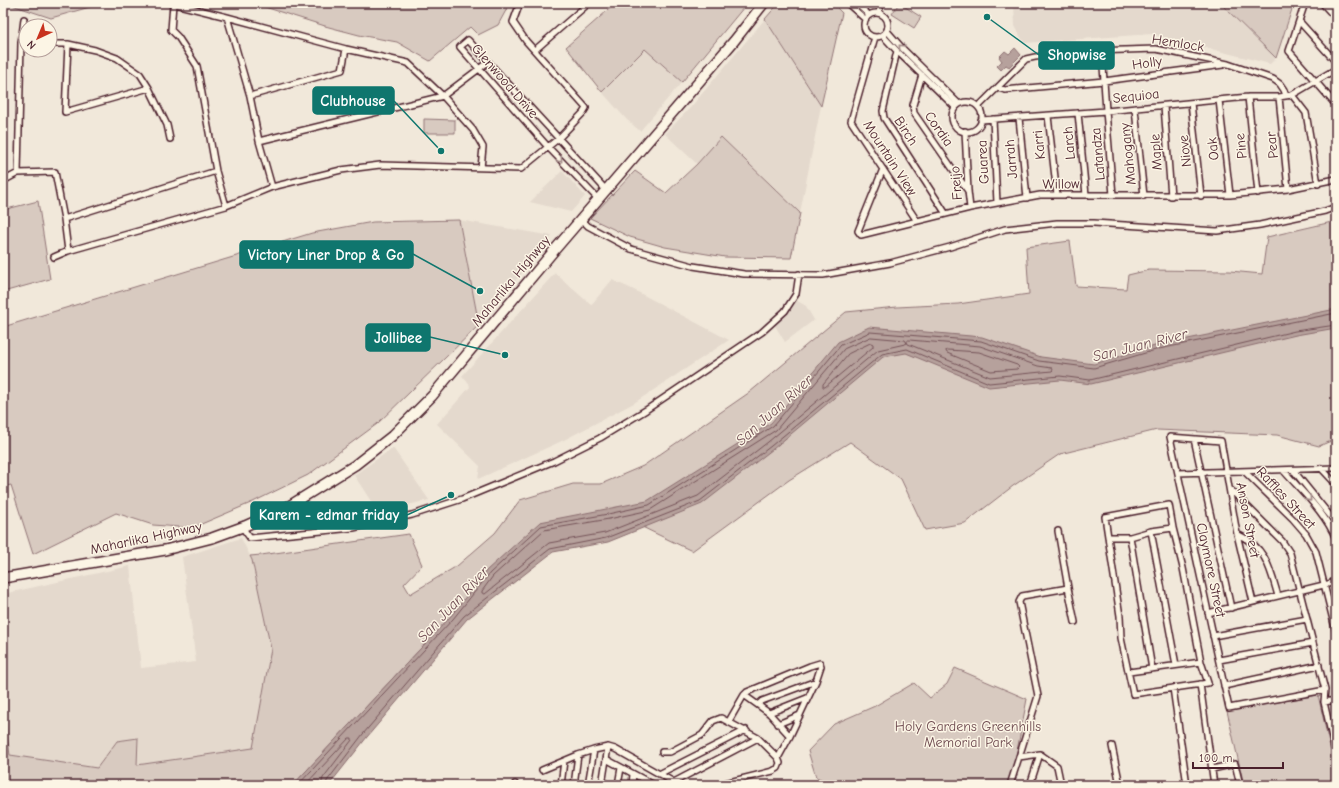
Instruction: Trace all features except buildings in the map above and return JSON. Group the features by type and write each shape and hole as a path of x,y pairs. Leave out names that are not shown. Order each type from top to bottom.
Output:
{"highway":[{"name":"Maharlika Highway","path":"3,578 165,550 212,538 242,527 298,501 355,465 402,427 451,375 734,41 764,3"}],"street":[{"path":"226,206 216,171 197,66 178,37 171,30 172,3 346,49 408,63 443,96 473,130 483,147 481,168"},
{"path":"54,257 68,251 226,206 272,187 342,170 380,165 521,169 559,138 584,113 586,108 526,41 513,22 520,3"},
{"path":"535,50 589,3"},
{"path":"847,3 867,17"},
{"path":"856,3 867,17"},
{"path":"879,13 881,3"},
{"path":"1305,3 1289,51 1336,105"},
{"path":"1332,3 1324,5 1336,18"},
{"path":"876,12 879,13 883,14 888,20 889,28 883,36 871,36 865,31 864,23 867,17 876,12"},
{"path":"227,17 250,96 272,187"},
{"path":"1299,21 1336,62"},
{"path":"887,31 957,105"},
{"path":"883,36 897,52 957,105"},
{"name":"Mountain View","path":"875,37 851,121 917,221"},
{"name":"Glenwood Drive","path":"599,200 548,147 460,48 468,40 607,191"},
{"path":"58,44 68,44 95,50 117,58 140,74 149,88 167,125 170,139"},
{"path":"68,44 65,112 149,88"},
{"path":"250,96 342,70 346,49"},
{"name":"Hemlock","path":"978,107 1026,60 1035,57 1102,51 1156,49 1228,64 1273,79 1280,84 1289,96 1306,112 1318,184"},
{"name":"Latandza","path":"1102,51 1113,195"},
{"name":"Birch","path":"897,52 883,111 884,118 946,214"},
{"path":"18,173 23,58"},
{"path":"260,141 443,96 488,62"},
{"name":"Holly","path":"998,88 1005,90 1104,81 1228,64"},
{"path":"1289,96 1336,69"},
{"name":"Cordia","path":"922,75 913,105 914,113 968,191"},
{"name":"Sequioa","path":"981,120 1135,109 1248,97 1289,96"},
{"name":"Pine","path":"1248,97 1258,193"},
{"name":"Pear","path":"1279,97 1288,189"},
{"name":"Oak","path":"1219,100 1230,195"},
{"path":"971,102 978,107 982,115 981,120 974,130 965,131 957,128 952,120 953,111 957,105 971,102"},
{"name":"Niove","path":"1192,103 1201,196"},
{"name":"Maple","path":"1164,106 1171,196"},
{"name":"Mahogany","path":"1135,109 1144,196"},
{"name":"Larch","path":"1078,113 1086,195"},
{"name":"Karri","path":"1048,116 1057,195"},
{"name":"Jarrah","path":"1019,118 1027,198"},
{"name":"Guarea","path":"993,120 997,203"},
{"name":"Freijo","path":"965,131 970,208"},
{"name":"Willow","path":"883,169 858,231 861,235 970,208 1040,195 1230,195 1288,189 1318,184 1336,179"},
{"path":"64,219 216,171"},
{"path":"5,180 18,173 55,172 64,219 68,251"},
{"path":"582,220 588,226 632,249 693,266 744,274 823,275 890,263 950,247 1005,229 1057,223 1217,231 1260,225 1325,211 1336,207"},
{"path":"242,527 250,538 360,526 419,513 462,499 554,461 600,438 646,410 762,332 785,311 796,294 800,274"},
{"name":"Claymore Street","path":"1194,439 1170,437 1229,708 1325,690"},
{"path":"1194,439 1231,608"},
{"name":"Anson Street","path":"1194,439 1221,441 1237,534 1253,602"},
{"path":"1320,468 1336,484"},
{"path":"1178,473 1336,468"},
{"path":"1283,470 1321,512 1331,527 1336,539"},
{"path":"1293,470 1336,522"},
{"name":"Raffles Street","path":"1245,472 1293,519 1306,534 1316,552 1336,632"},
{"path":"1230,489 1282,541 1290,553 1297,575 1325,690 1324,702 1336,755"},
{"path":"1169,505 1202,662 1208,682 1133,694 1121,638 1120,616 1108,537 1105,517 1169,505"},
{"path":"1108,537 1130,537 1173,528"},
{"path":"1058,531 1075,622"},
{"path":"1151,532 1176,665"},
{"path":"1237,534 1248,539 1269,564 1278,596"},
{"path":"1130,537 1152,669"},
{"path":"1208,613 1336,582"},
{"path":"1010,785 1038,696 1019,602 1022,596 1068,588"},
{"path":"1213,636 1307,619"},
{"path":"1219,660 1313,643"},
{"path":"1129,672 1202,662"},
{"path":"729,722 744,695 754,689 820,663 821,666 816,681 778,758"},
{"path":"1224,686 1319,665"},
{"path":"758,705 762,701 816,681"},
{"path":"1200,684 1214,785"},
{"path":"1172,688 1187,785"},
{"path":"744,695 769,713 790,736"},
{"path":"769,713 807,698"},
{"path":"1324,702 1336,700"},
{"path":"778,724 800,715"},
{"path":"662,752 670,752 702,735 713,721 721,718 746,730 758,738 778,758 780,763 778,768 773,771 718,785"},
{"path":"659,774 746,730"},
{"path":"674,782 758,738"},
{"path":"1112,746 1120,785"},
{"path":"602,785 608,747"},
{"path":"542,770 578,755 608,747 615,749 679,785"},
{"path":"588,785 594,750"},
{"path":"1020,757 1040,754 1057,766 1061,785"},
{"path":"1030,785 1040,754"},
{"path":"574,785 578,755"},
{"path":"606,759 646,783 654,785"},
{"path":"560,785 564,761"},
{"path":"1212,769 1235,764 1240,785"},
{"path":"618,785 621,768"},
{"path":"632,785 633,774"}],"shaded area":[{"path":"1014,3 1220,3 1276,58 1270,64 1152,34 1024,43 1015,26"},
{"path":"765,19 821,106 800,213 721,137 697,164 665,134 690,108"},
{"path":"645,49 682,82 640,131 626,119 602,92"},
{"path":"562,171 585,196 571,212 530,202"},
{"path":"459,220 552,236 479,325"},
{"path":"555,273 591,305 612,280 729,340 634,403 564,440 478,479 480,466 437,424 470,387 469,383 462,376"},
{"path":"796,300 806,306 814,320 785,342 774,324"},
{"path":"393,448 429,500 378,512 354,475"},
{"path":"241,538 252,560 271,649 254,748 136,765 138,738 117,741 97,768 10,755 3,708 3,594 130,566 141,668 196,662 182,557"}],"green space":[{"path":"6,3 104,3 51,18"},
{"path":"252,3 510,3 498,25 478,35 470,27 430,61 397,42 359,35 325,26"},
{"path":"616,3 740,3 744,7 682,82 645,49 602,92 566,47"},
{"path":"779,3 832,3 842,13 821,106 765,19"},
{"path":"899,3 921,17 914,28 892,14"},
{"path":"1220,3 1294,3 1276,58"},
{"path":"424,119 455,120 455,133 424,133"},
{"path":"721,137 800,213 791,258 725,257 665,247 630,237 590,218 635,171 666,193 697,164"},
{"path":"38,201 50,279 3,292 3,210"},
{"path":"459,220 479,325 377,424 308,475 253,502 192,528 153,525 116,513 33,554 11,485 3,487 3,327 312,233 373,222"},
{"path":"1336,221 1336,439 1319,446 1277,435 1157,430 1060,454 1013,486 965,523 925,530 901,479 850,442 789,480 692,551 607,510 487,570 450,617 293,785 23,785 3,782 3,708 10,755 97,768 117,741 138,738 137,765 253,748 271,649 250,556 409,534 422,565 404,584 410,594 457,566 495,533 520,500 573,484 601,484 643,466 750,392 846,312 897,307 958,304 1029,294 1026,247 1070,241 1076,286 1126,289 1128,275 1149,270 1230,271 1262,274 1267,237"},
{"name":"Holy Gardens Greenhills Memorial Park","path":"955,668 1027,699 1016,756 1008,785 835,785 816,777 808,751 834,724 875,706 914,683 930,698 947,684"},
{"path":"1318,695 1336,775 1336,785 1244,785 1227,711"}],"water":[{"path":"1015,48 1021,55 1009,67 1006,65 1001,70 997,66 1002,61 999,57 1005,51 1009,54"},
{"path":"1336,309 1336,328 1296,335 1091,384 1060,380 989,387 906,353 883,357 773,449 702,504 608,542 553,552 467,619 367,737 329,785 293,785 450,617 487,570 540,522 647,501 771,423 838,342 869,327 982,337 1041,357 1094,364 1158,345"}],"place":[{"name":"Shopwise","path":"987,17"},
{"name":"Clubhouse","path":"441,151"},
{"name":"Victory Liner Drop & Go","path":"480,291"},
{"name":"Jollibee","path":"505,355"},
{"name":"Karem - edmar friday","path":"451,495"}],"water label":[{"name":"San Juan River","path":"1140,345"},
{"name":"San Juan River","path":"774,410"},
{"name":"San Juan River","path":"453,604"}]}
